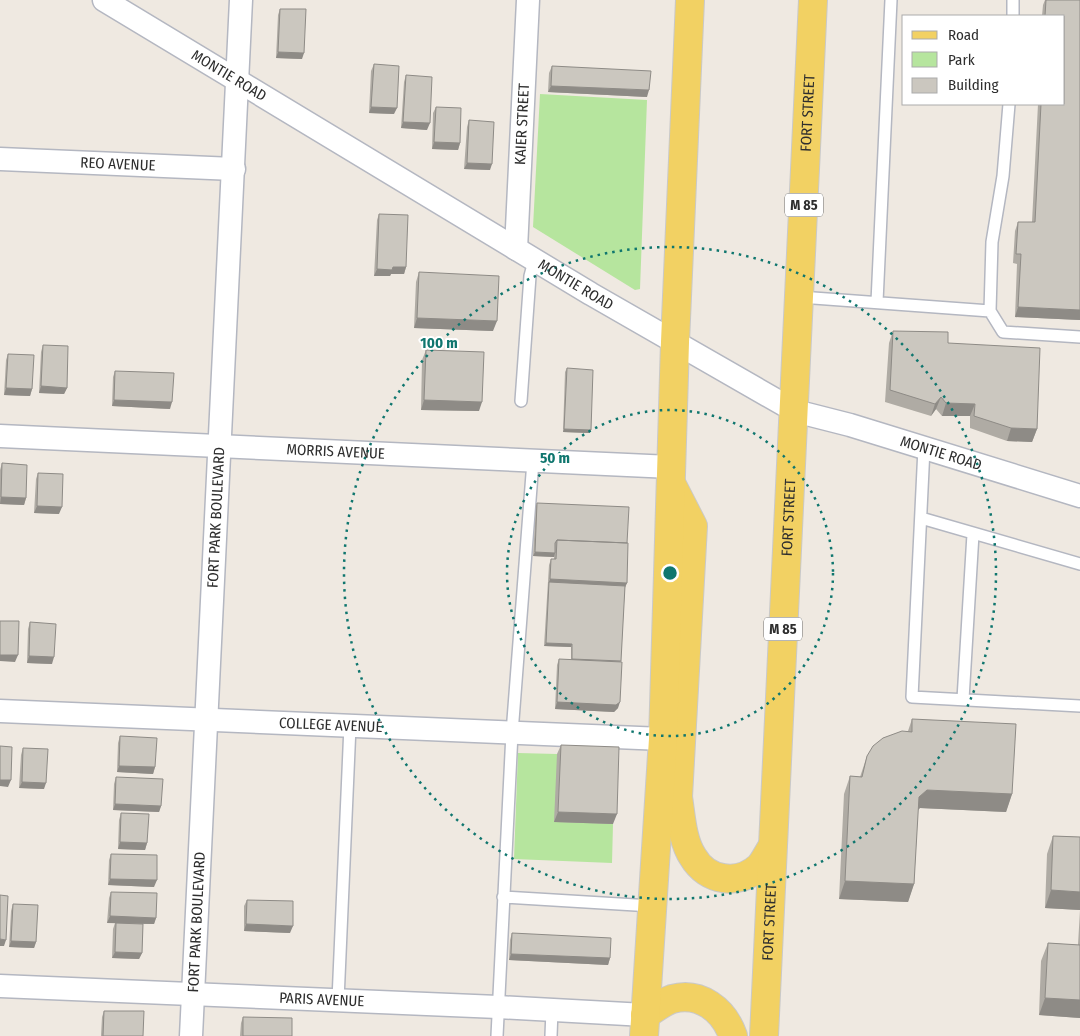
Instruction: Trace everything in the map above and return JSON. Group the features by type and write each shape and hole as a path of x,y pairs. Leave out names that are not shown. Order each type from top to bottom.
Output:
{"main road":[{"path":"644,1026 663,738 675,342 690,0"},
{"name":"FORT STREET","path":"764,1036 813,0"},
{"path":"671,474 693,526 678,797 686,838 692,857 705,872 722,879 742,878 759,867 772,847"},
{"path":"644,1026 670,1000 695,998 710,1003 722,1015 733,1036"}],"street":[{"name":"MONTIE ROAD","path":"104,0 525,255 795,411 1080,496"},
{"name":"FORT PARK BOULEVARD","path":"192,1036 219,447 234,169 240,0"},
{"name":"KAIER STREET","path":"525,255 528,0"},
{"name":"REO AVENUE","path":"0,159 234,169"},
{"name":"MORRIS AVENUE","path":"0,436 532,461 671,474"},
{"name":"COLLEGE AVENUE","path":"0,711 663,738"},
{"name":"PARIS AVENUE","path":"0,986 552,1010 644,1026"}],"lane":[{"path":"877,302 891,0"},
{"path":"1013,0 1013,15"},
{"path":"1009,105 1003,176 992,242 990,311 1003,332 1080,337"},
{"path":"521,401 530,276 525,255"},
{"path":"800,297 990,311"},
{"path":"924,448 912,697 1080,706"},
{"path":"497,1036 512,732 532,461"},
{"path":"921,518 1080,564"},
{"path":"963,699 973,534"},
{"path":"338,1000 350,726"},
{"path":"504,897 652,906"},
{"path":"551,1036 552,1010"}],"green space":[{"path":"540,94 647,100 640,289 635,290 533,227"},
{"path":"518,753 557,754 613,824 612,863 514,859"}],"building":[{"path":"1046,0 1080,0 1080,310 1018,307 1021,254 1016,254 1018,222 1035,222 1041,105 1065,105 1065,15 1045,15"},
{"path":"280,9 306,9 304,53 278,52"},
{"path":"374,64 399,66 397,108 371,107"},
{"path":"552,66 651,71 649,90 551,86"},
{"path":"406,75 432,77 430,123 403,122"},
{"path":"436,107 461,108 460,143 434,142"},
{"path":"469,120 494,122 492,164 467,163"},
{"path":"379,214 408,215 406,267 393,267 392,270 377,269"},
{"path":"419,272 499,276 497,321 417,318"},
{"path":"893,331 948,332 948,343 1040,348 1037,429 1011,428 974,416 975,404 946,403 941,397 935,404 890,390"},
{"path":"43,345 68,346 67,388 41,386"},
{"path":"426,350 484,352 482,402 424,400"},
{"path":"8,354 34,355 32,389 6,388"},
{"path":"567,368 593,370 591,430 564,429"},
{"path":"115,371 174,373 172,402 114,400"},
{"path":"2,463 27,465 26,498 1,497"},
{"path":"38,473 63,474 62,507 37,506"},
{"path":"537,503 629,507 627,543 557,540 555,543 555,553 535,552"},
{"path":"557,540 628,543 627,583 550,579 551,559 556,559"},
{"path":"549,582 625,586 621,661 572,659 572,644 546,643"},
{"path":"0,621 19,621 18,655 0,655"},
{"path":"30,622 56,624 54,657 29,656"},
{"path":"559,659 622,662 620,702 616,705 557,702"},
{"path":"912,719 1016,724 1012,794 927,790 919,797 914,884 845,881 850,776 862,777 867,756 873,746 883,738 902,731 912,732"},
{"path":"120,736 157,738 155,767 119,766"},
{"path":"561,745 619,747 617,814 558,812"},
{"path":"0,746 12,747 11,780 0,780"},
{"path":"23,748 48,749 46,783 22,782"},
{"path":"116,777 163,779 161,806 115,804"},
{"path":"121,813 149,814 147,843 120,842"},
{"path":"1053,836 1080,837 1080,892 1051,890"},
{"path":"111,854 157,855 157,880 110,879"},
{"path":"111,892 157,893 156,918 110,916"},
{"path":"0,895 8,896 6,940 0,939"},
{"path":"247,900 293,901 293,926 246,924"},
{"path":"13,904 38,905 36,942 11,941"},
{"path":"116,923 143,924 142,953 115,952"},
{"path":"512,933 611,938 610,958 511,954"},
{"path":"1048,943 1080,945 1080,1000 1045,998"},
{"path":"104,1011 144,1011 143,1036 103,1036"},
{"path":"243,1017 292,1018 292,1036 243,1036"}]}
